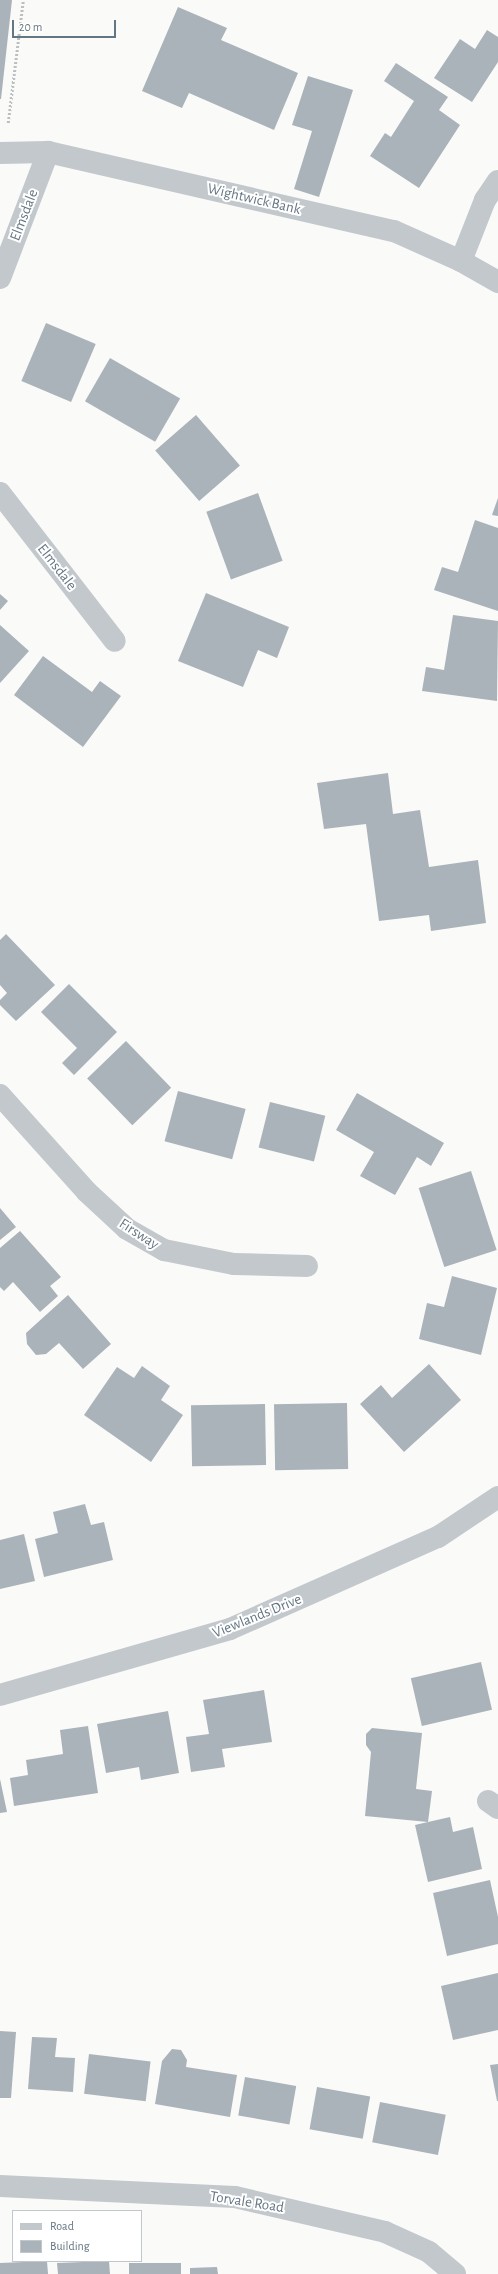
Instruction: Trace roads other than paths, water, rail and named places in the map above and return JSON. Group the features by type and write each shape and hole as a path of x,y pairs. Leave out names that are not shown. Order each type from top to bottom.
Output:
{"street":[{"name":"Wightwick Bank","path":"2,153 48,152 394,231 461,261 498,282"},
{"name":"Elmsdale","path":"0,278 48,152"},
{"path":"461,261 486,200 498,181"},
{"name":"Elmsdale","path":"0,493 115,641"},
{"name":"Firsway","path":"0,1095 87,1192 127,1229 164,1250 234,1264 307,1266"},
{"name":"Viewlands Drive","path":"0,1695 230,1629 438,1537 498,1497"},
{"name":"Torvale Road","path":"0,2186 235,2197 385,2232 429,2252 455,2274"}]}
